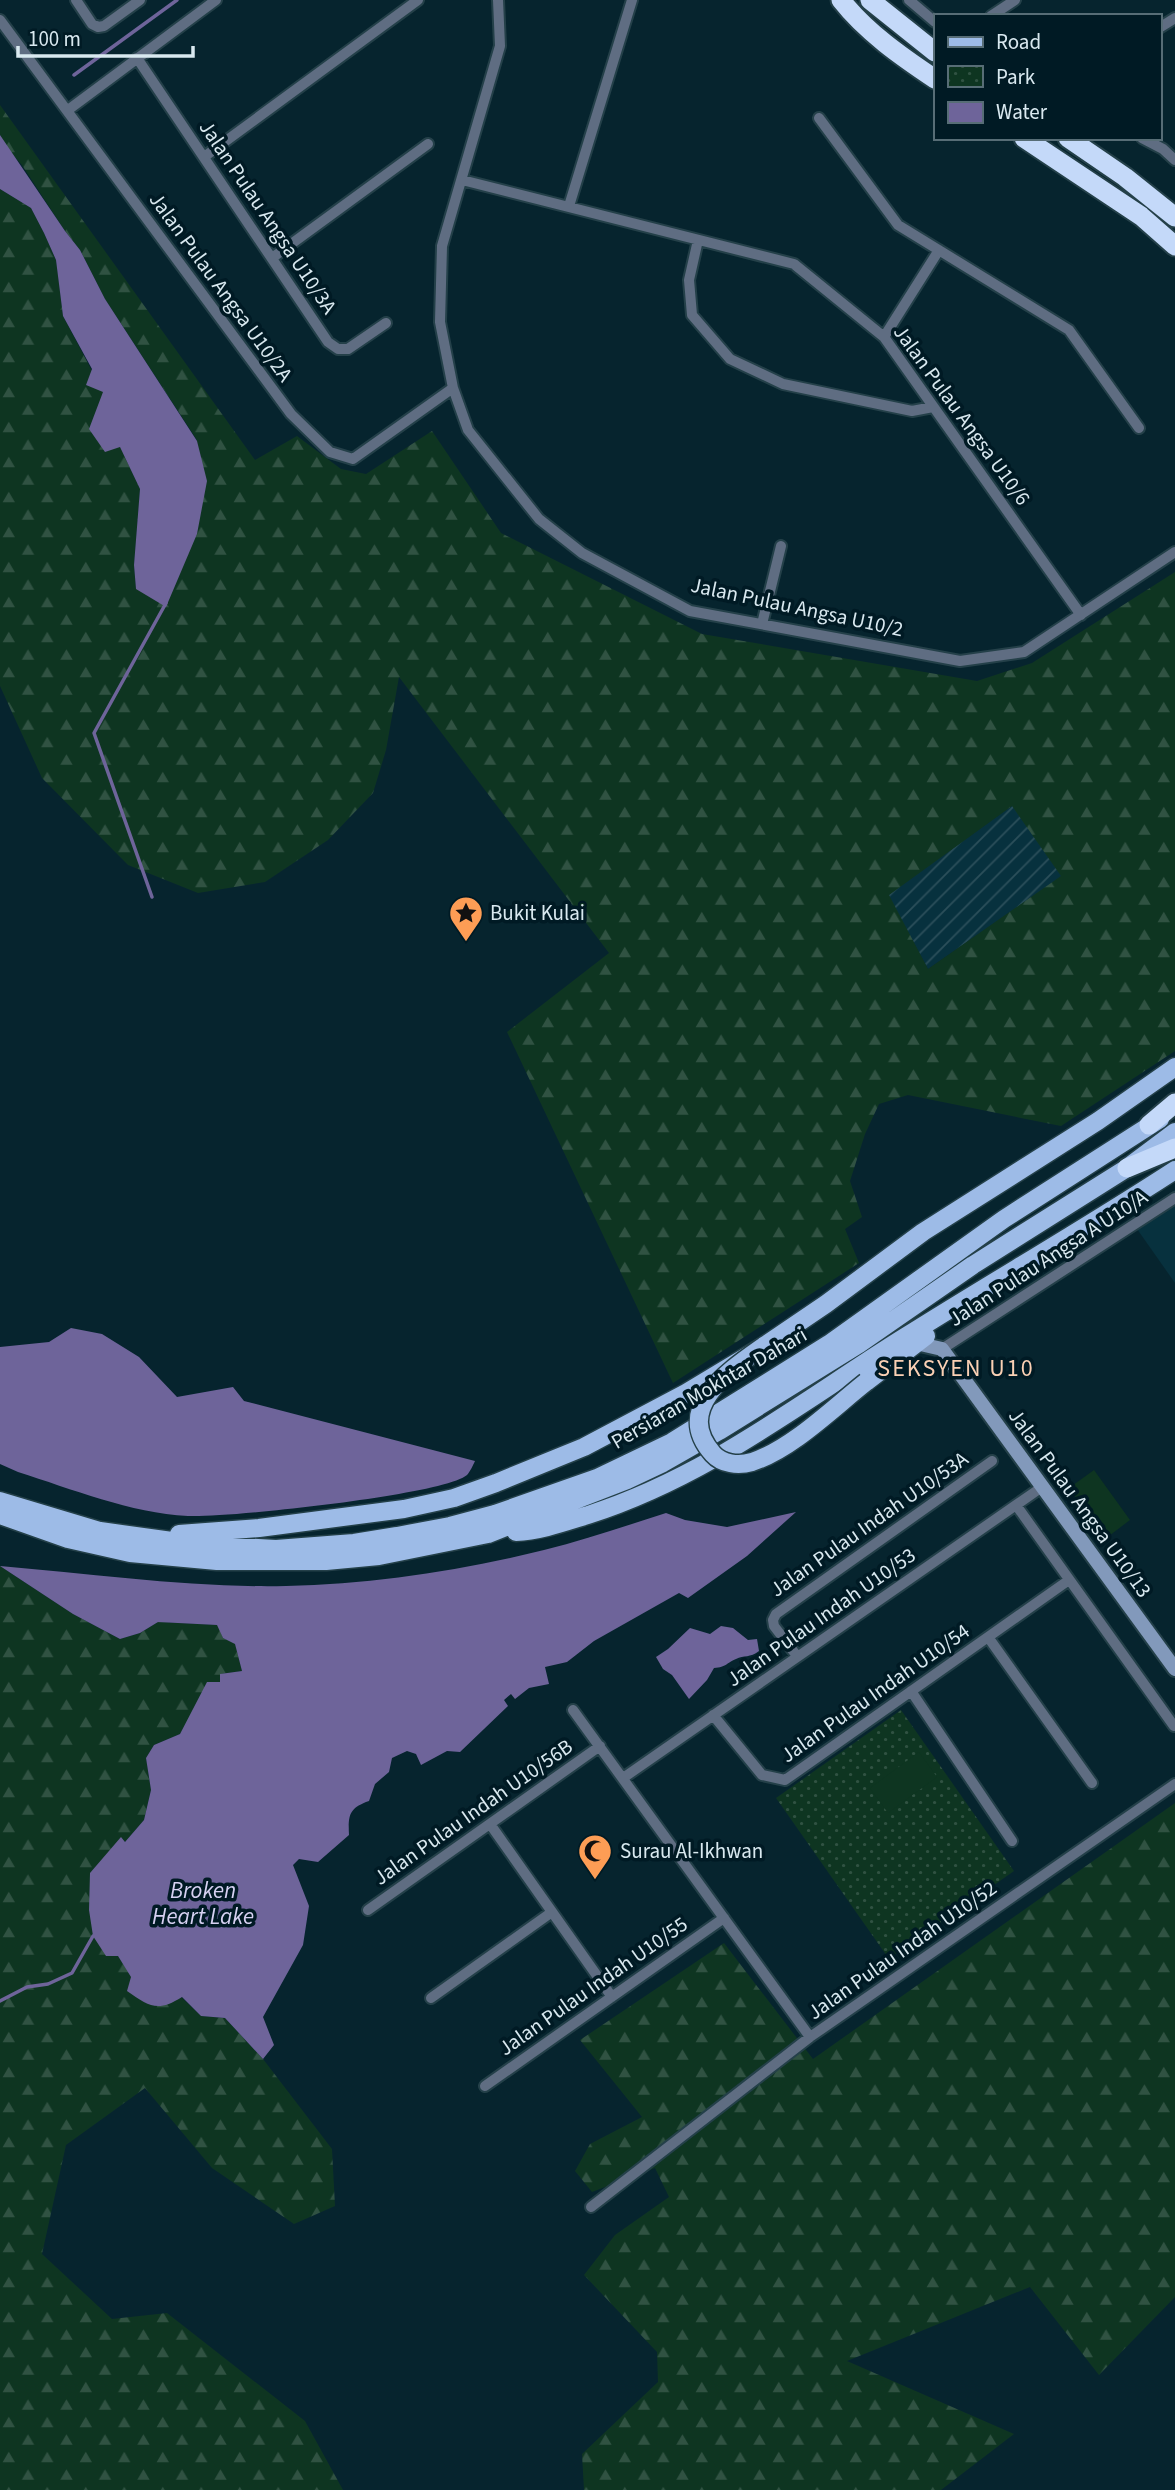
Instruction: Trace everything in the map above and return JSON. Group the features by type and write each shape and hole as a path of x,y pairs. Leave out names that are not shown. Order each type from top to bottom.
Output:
{"highway":[{"path":"841,0 853,16 934,78"},
{"path":"870,0 934,51"},
{"path":"1027,140 1141,216 1175,246"},
{"path":"1071,140 1153,197 1175,217"},
{"path":"1149,1125 1175,1103"},
{"path":"1127,1168 1175,1148"}],"main road":[{"path":"137,1536 204,1533 404,1509 454,1498 531,1470 637,1421 764,1346 923,1232 1098,1121 1175,1067"},
{"name":"Persiaran Mokhtar Dahari","path":"0,1501 100,1531 237,1548 275,1549 354,1543 450,1526 495,1514 597,1478 672,1441 789,1369 1004,1219 1175,1110"},
{"name":"Persiaran Mokhtar Dahari","path":"0,1515 68,1539 130,1553 230,1562 326,1561 379,1556 488,1534 615,1485 674,1457 859,1344 973,1265 1127,1168 1175,1132"},
{"path":"488,1534 524,1532 565,1522 648,1493 687,1475 1175,1170"},
{"path":"764,1346 719,1382 709,1392 700,1410 699,1428 705,1445 719,1460 732,1464 750,1462 775,1451 1007,1275"}],"street":[{"path":"76,0 92,24 98,27 104,26 140,0"},
{"path":"68,110 216,0"},
{"path":"204,157 418,0"},
{"name":"Jalan Pulau Angsa U10/2","path":"498,0 500,46 442,246 440,321 453,388 468,430 539,519 582,553 690,611 960,661 1024,652 1175,552"},
{"path":"569,206 632,0"},
{"path":"847,0 858,13 934,73"},
{"path":"885,0 934,42"},
{"path":"909,0 934,21"},
{"path":"994,14 1015,0"},
{"name":"Jalan Pulau Angsa U10/2A","path":"0,20 291,414 330,452 353,459 453,388"},
{"name":"Jalan Pulau Angsa U10/3A","path":"137,58 328,342 338,349 348,349 386,323"},
{"path":"819,118 898,225 1069,330 1139,428"},
{"path":"1036,140 1143,211 1175,239"},
{"path":"1085,140 1156,191 1175,210"},
{"path":"1146,140 1163,149 1175,160"},
{"path":"1163,149 1175,141"},
{"path":"272,258 428,144"},
{"name":"Jalan Pulau Angsa U10/6","path":"463,180 794,264 884,337 1081,615"},
{"path":"698,240 689,280 692,315 730,359 783,384 912,411 933,407"},
{"path":"884,337 939,250"},
{"path":"762,624 781,546"},
{"name":"Jalan Pulau Angsa A U10/A","path":"943,1349 1175,1198"},
{"path":"916,1343 943,1349"},
{"name":"Jalan Pulau Angsa U10/13","path":"943,1349 1175,1669"},
{"name":"Jalan Pulau Indah U10/53A","path":"797,1656 774,1626 776,1614 992,1461"},
{"name":"Jalan Pulau Indah U10/53","path":"623,1778 1042,1487"},
{"path":"1016,1505 1174,1726"},
{"name":"Jalan Pulau Indah U10/54","path":"713,1715 762,1775 785,1780 1069,1580"},
{"path":"988,1637 1092,1783"},
{"path":"911,1691 1012,1841"},
{"name":"Jalan Pulau Indah U10/52","path":"573,1710 810,2037 1175,1784"},
{"name":"Jalan Pulau Indah U10/56B","path":"368,1910 600,1746"},
{"path":"490,1824 612,1997"},
{"path":"431,1998 552,1912"},
{"name":"Jalan Pulau Indah U10/55","path":"485,2086 724,1918"},
{"path":"591,2207 810,2037"}],"shaded area":[{"path":"1013,805 1062,876 928,969 888,895"},
{"path":"1175,1190 1175,1283 1130,1219"}],"green space":[{"path":"0,105 255,460 297,436 341,469 366,474 432,431 501,533 702,634 977,681 1032,663 1175,572 1175,1051 1061,1126 908,1095 879,1104 865,1134 850,1181 862,1217 845,1229 859,1263 673,1383 507,1032 609,953 399,677 386,750 373,793 328,840 265,882 198,893 128,865 42,778 0,686 0,189 31,208 44,233 56,260 63,316 103,392 120,446 140,489 134,565 136,589 197,440 105,299 80,250 0,135","holes":["1012,806 1061,876 928,969 889,895"]},
{"path":"1094,1470 1130,1520 1105,1539 1069,1488"},
{"path":"0,1566 73,1614 120,1639 140,1633 158,1622 218,1625 223,1638 235,1643 242,1671 221,1674 220,1682 191,1716 180,1734 154,1745 146,1758 151,1790 144,1820 125,1842 122,1838 118,1956 132,1977 127,1991 181,1997 201,2016 225,2018 263,2059 332,2149 335,2206 294,2224 212,2168 145,2088 66,2145 42,2254 112,2319 167,2313 305,2421 343,2490 0,2490"},
{"path":"901,1710 1014,1871 889,1959 776,1798"},
{"path":"919,1752 937,1777 888,1813 870,1788"},
{"path":"1175,1803 1175,2297 1099,2375 1030,2287 847,2361 1014,2434 941,2490 584,2490 582,2454 658,2382 657,2352 584,2275 615,2235 669,2197 655,2168 592,2192 575,2171 590,2144 642,2117 580,2040 724,1943 813,2059"}],"water":[{"path":"0,135 80,250 105,299 197,441 207,481 197,534 166,607 136,589 134,565 140,489 120,447 105,452 89,429 103,392 86,385 92,369 63,316 56,260 44,233 31,208 0,189"},
{"path":"71,1328 102,1334 139,1357 177,1397 233,1387 244,1401 475,1461 467,1475 450,1483 419,1490 333,1504 210,1516 166,1514 80,1493 0,1464 0,1347 49,1342"},
{"name":"Broken Heart Lake","path":"796,1512 747,1556 688,1598 679,1593 594,1641 567,1662 545,1667 549,1684 529,1688 515,1699 511,1694 504,1700 508,1706 460,1752 447,1751 421,1765 416,1754 407,1751 392,1758 389,1772 375,1784 369,1801 357,1806 351,1813 349,1835 318,1862 299,1859 293,1865 309,1906 303,1945 263,2017 274,2045 263,2059 225,2018 201,2016 182,1997 166,2005 153,2006 127,1991 131,1977 118,1956 106,1956 93,1936 89,1910 90,1873 121,1837 125,1842 144,1820 151,1790 146,1758 154,1745 180,1734 207,1682 220,1682 220,1674 242,1671 235,1644 223,1638 217,1625 158,1622 140,1633 120,1639 73,1614 0,1566 215,1585 318,1585 416,1575 480,1564 559,1546 666,1513 685,1520 727,1527"},
{"path":"721,1626 733,1628 748,1640 757,1639 759,1651 714,1668 689,1699 656,1657 690,1628 710,1634"}],"waterway":[{"path":"74,75 177,0"},
{"path":"152,897 94,733 166,603"},
{"path":"0,2001 27,1987 48,1984 72,1973 93,1936"}],"place":[{"name":"Bukit Kulai","path":"466,943"},
{"name":"Surau Al-Ikhwan","path":"595,1881"}],"district":[{"name":"SEKSYEN U10","path":"956,1368"}]}
